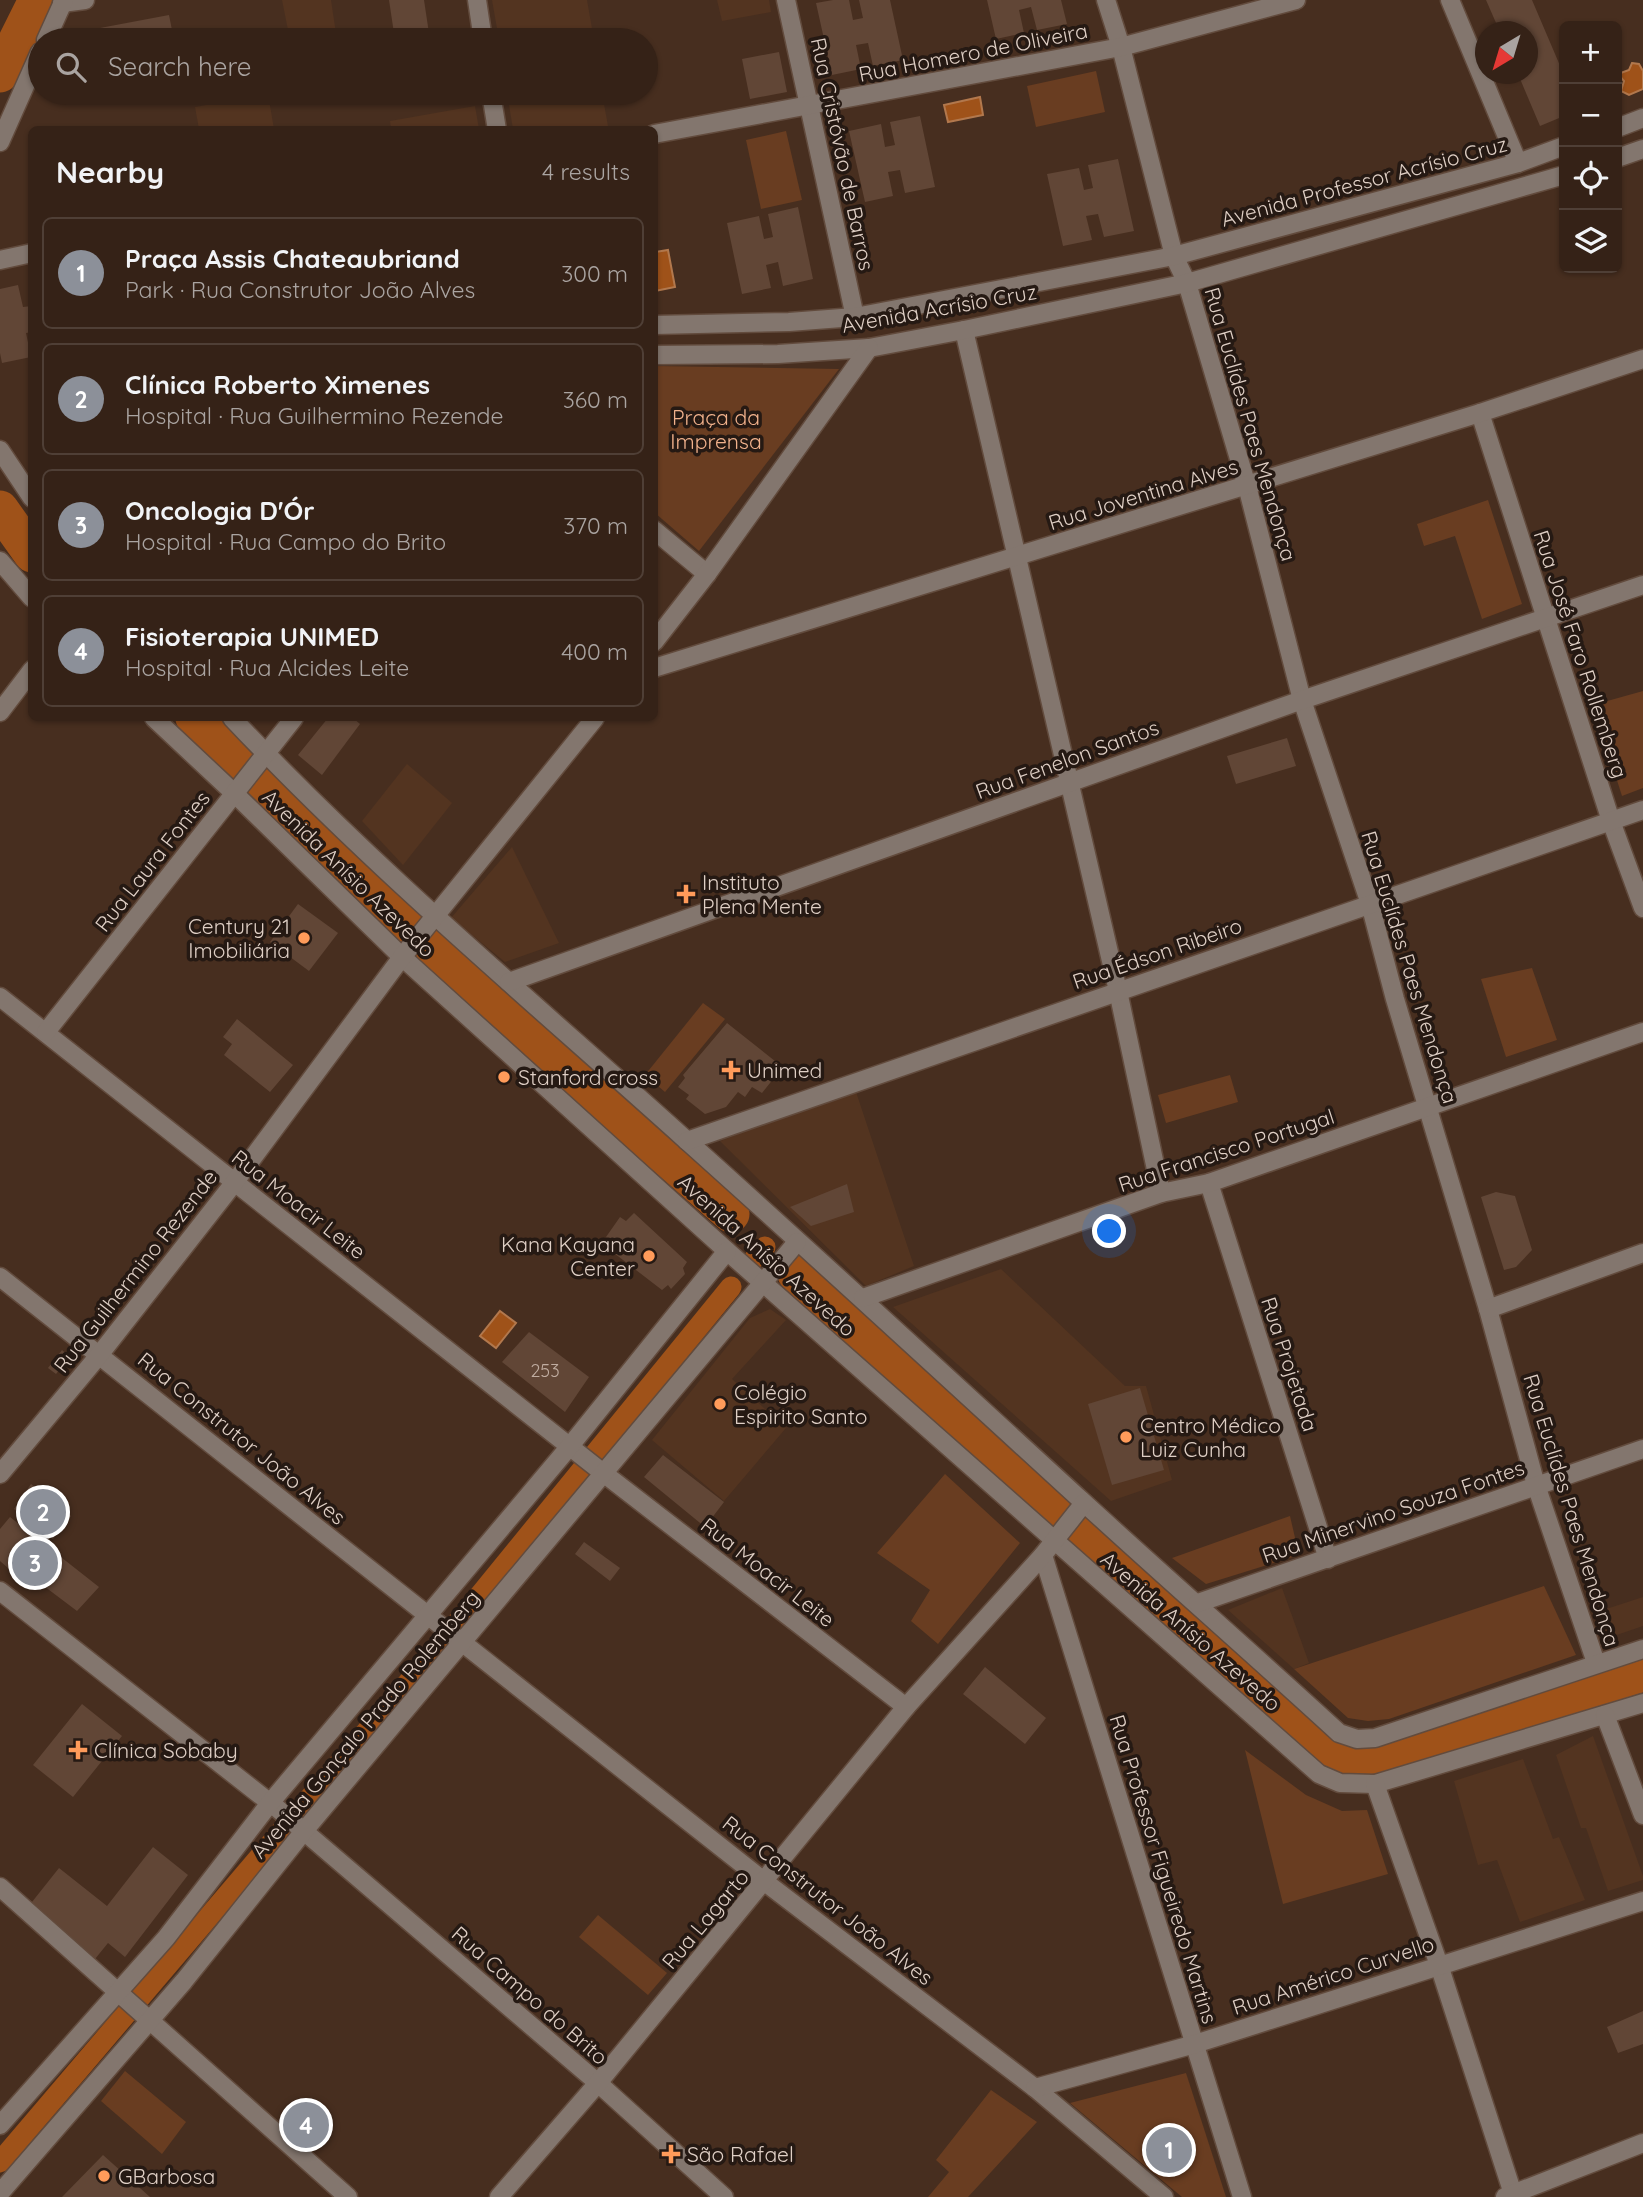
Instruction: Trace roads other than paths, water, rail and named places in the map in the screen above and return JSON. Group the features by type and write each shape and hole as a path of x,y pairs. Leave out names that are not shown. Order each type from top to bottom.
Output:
{"street":[{"path":"51,28 63,2 85,0"},
{"path":"477,0 481,28"},
{"name":"Rua Cristóvão de Barros","path":"786,0 855,317"},
{"name":"Rua Euclídes Paes Mendonça","path":"1107,0 1174,256 1187,283 1247,486 1302,700 1370,904 1395,999 1488,1309 1536,1485 1596,1663"},
{"name":"Rua Homero de Oliveira","path":"658,133 1121,47 1296,0"},
{"path":"1450,0 1518,163"},
{"path":"0,142 28,79"},
{"path":"493,105 495,126"},
{"path":"1622,126 1643,118"},
{"name":"Avenida Professor Acrísio Cruz","path":"1174,256 1518,163 1561,147"},
{"path":"1622,156 1639,151 1643,170"},
{"path":"1187,283 1559,176"},
{"path":"0,260 28,254"},
{"name":"Avenida Acrísio Cruz","path":"658,325 789,322 855,317 1174,256"},
{"name":"Avenida Acrísio Cruz","path":"658,355 778,354 869,348 1187,283"},
{"path":"964,330 1118,991 1161,1193"},
{"path":"658,637 707,574 869,348"},
{"name":"Rua Joventina Alves","path":"658,667 1247,486 1643,359"},
{"name":"Rua José Faro Rollemberg","path":"1480,413 1611,821 1643,908"},
{"path":"0,450 28,492"},
{"path":"658,533 707,574"},
{"path":"0,561 28,592"},
{"name":"Rua Fenelon Santos","path":"509,982 1302,700 1643,584"},
{"path":"0,712 28,675"},
{"name":"Avenida Anísio Azevedo","path":"158,721 238,789 404,954 727,1251 1053,1542 1319,1774 1340,1783 1375,1784 1643,1703"},
{"name":"Avenida Anísio Azevedo","path":"234,721 261,759 431,922 509,982 797,1242 863,1298 1079,1508 1198,1603 1339,1733 1357,1739 1375,1738 1596,1663"},
{"name":"Rua Laura Fontes","path":"46,1032 291,721"},
{"path":"431,922 593,721"},
{"name":"Rua Édson Ribeiro","path":"687,1141 1643,810"},
{"name":"Rua Guilhermino Rezende","path":"0,1474 100,1354 234,1183 404,954 431,922"},
{"name":"Rua Moacir Leite","path":"0,997 906,1707"},
{"name":"Rua Francisco Portugal","path":"863,1298 1161,1193 1209,1184 1643,1032"},
{"name":"Rua Projetada","path":"1209,1184 1328,1559"},
{"name":"Avenida Gonçalo Prado Rolemberg","path":"0,2193 598,1468 797,1242"},
{"name":"Avenida Gonçalo Prado Rolemberg","path":"0,2125 119,1995 274,1806 433,1619 574,1449 727,1251"},
{"path":"1488,1309 1643,1253"},
{"name":"Rua Construtor João Alves","path":"0,1277 765,1882 1035,2088 1164,2197"},
{"name":"Rua Minervino Souza Fontes","path":"1198,1603 1643,1449"},
{"name":"Rua Lagarto","path":"499,2197 765,1882 906,1707 1053,1542 1079,1508"},
{"name":"Rua Professor Figueiredo Martins","path":"1053,1542 1195,2044 1242,2197"},
{"path":"0,1591 274,1806"},
{"path":"1596,1663 1643,1649"},
{"path":"1605,1715 1643,1815"},
{"path":"1375,1784 1439,1965 1510,2196 1643,2143"},
{"name":"Rua Campo do Brito","path":"274,1806 598,2083 724,2197"},
{"path":"0,1887 348,2197"},
{"name":"Rua Américo Curvello","path":"1035,2088 1195,2044 1643,1901"}],"waterway":[{"path":"0,74 37,0"},
{"path":"0,509 28,548"},
{"path":"197,721 292,816 509,1020 731,1214"},
{"path":"755,1258 765,1247"},
{"path":"796,1274 1323,1746 1340,1758 1352,1762 1366,1762 1643,1673"},
{"path":"0,2162 418,1671 731,1287"}],"place":[{"name":"Instituto Plena Mente","path":"686,894"},
{"name":"Century 21 Imobiliária","path":"304,938"},
{"name":"Unimed","path":"731,1070"},
{"name":"Stanford cross","path":"504,1077"},
{"name":"Kana Kayana Center","path":"649,1256"},
{"name":"Colégio Espirito Santo","path":"720,1404"},
{"name":"Centro Médico Luiz Cunha","path":"1126,1437"},
{"name":"Clínica Roberto Ximenes","path":"43,1512"},
{"name":"Oncologia D'Ór","path":"35,1563"},
{"name":"Clínica Sobaby","path":"78,1750"},
{"name":"Fisioterapia UNIMED","path":"306,2125"},
{"name":"Praça Assis Chateaubriand","path":"1169,2150"},
{"name":"São Rafael","path":"671,2154"},
{"name":"GBarbosa","path":"104,2176"}],"park label":[{"name":"Praça da Imprensa","path":"716,429"}]}
